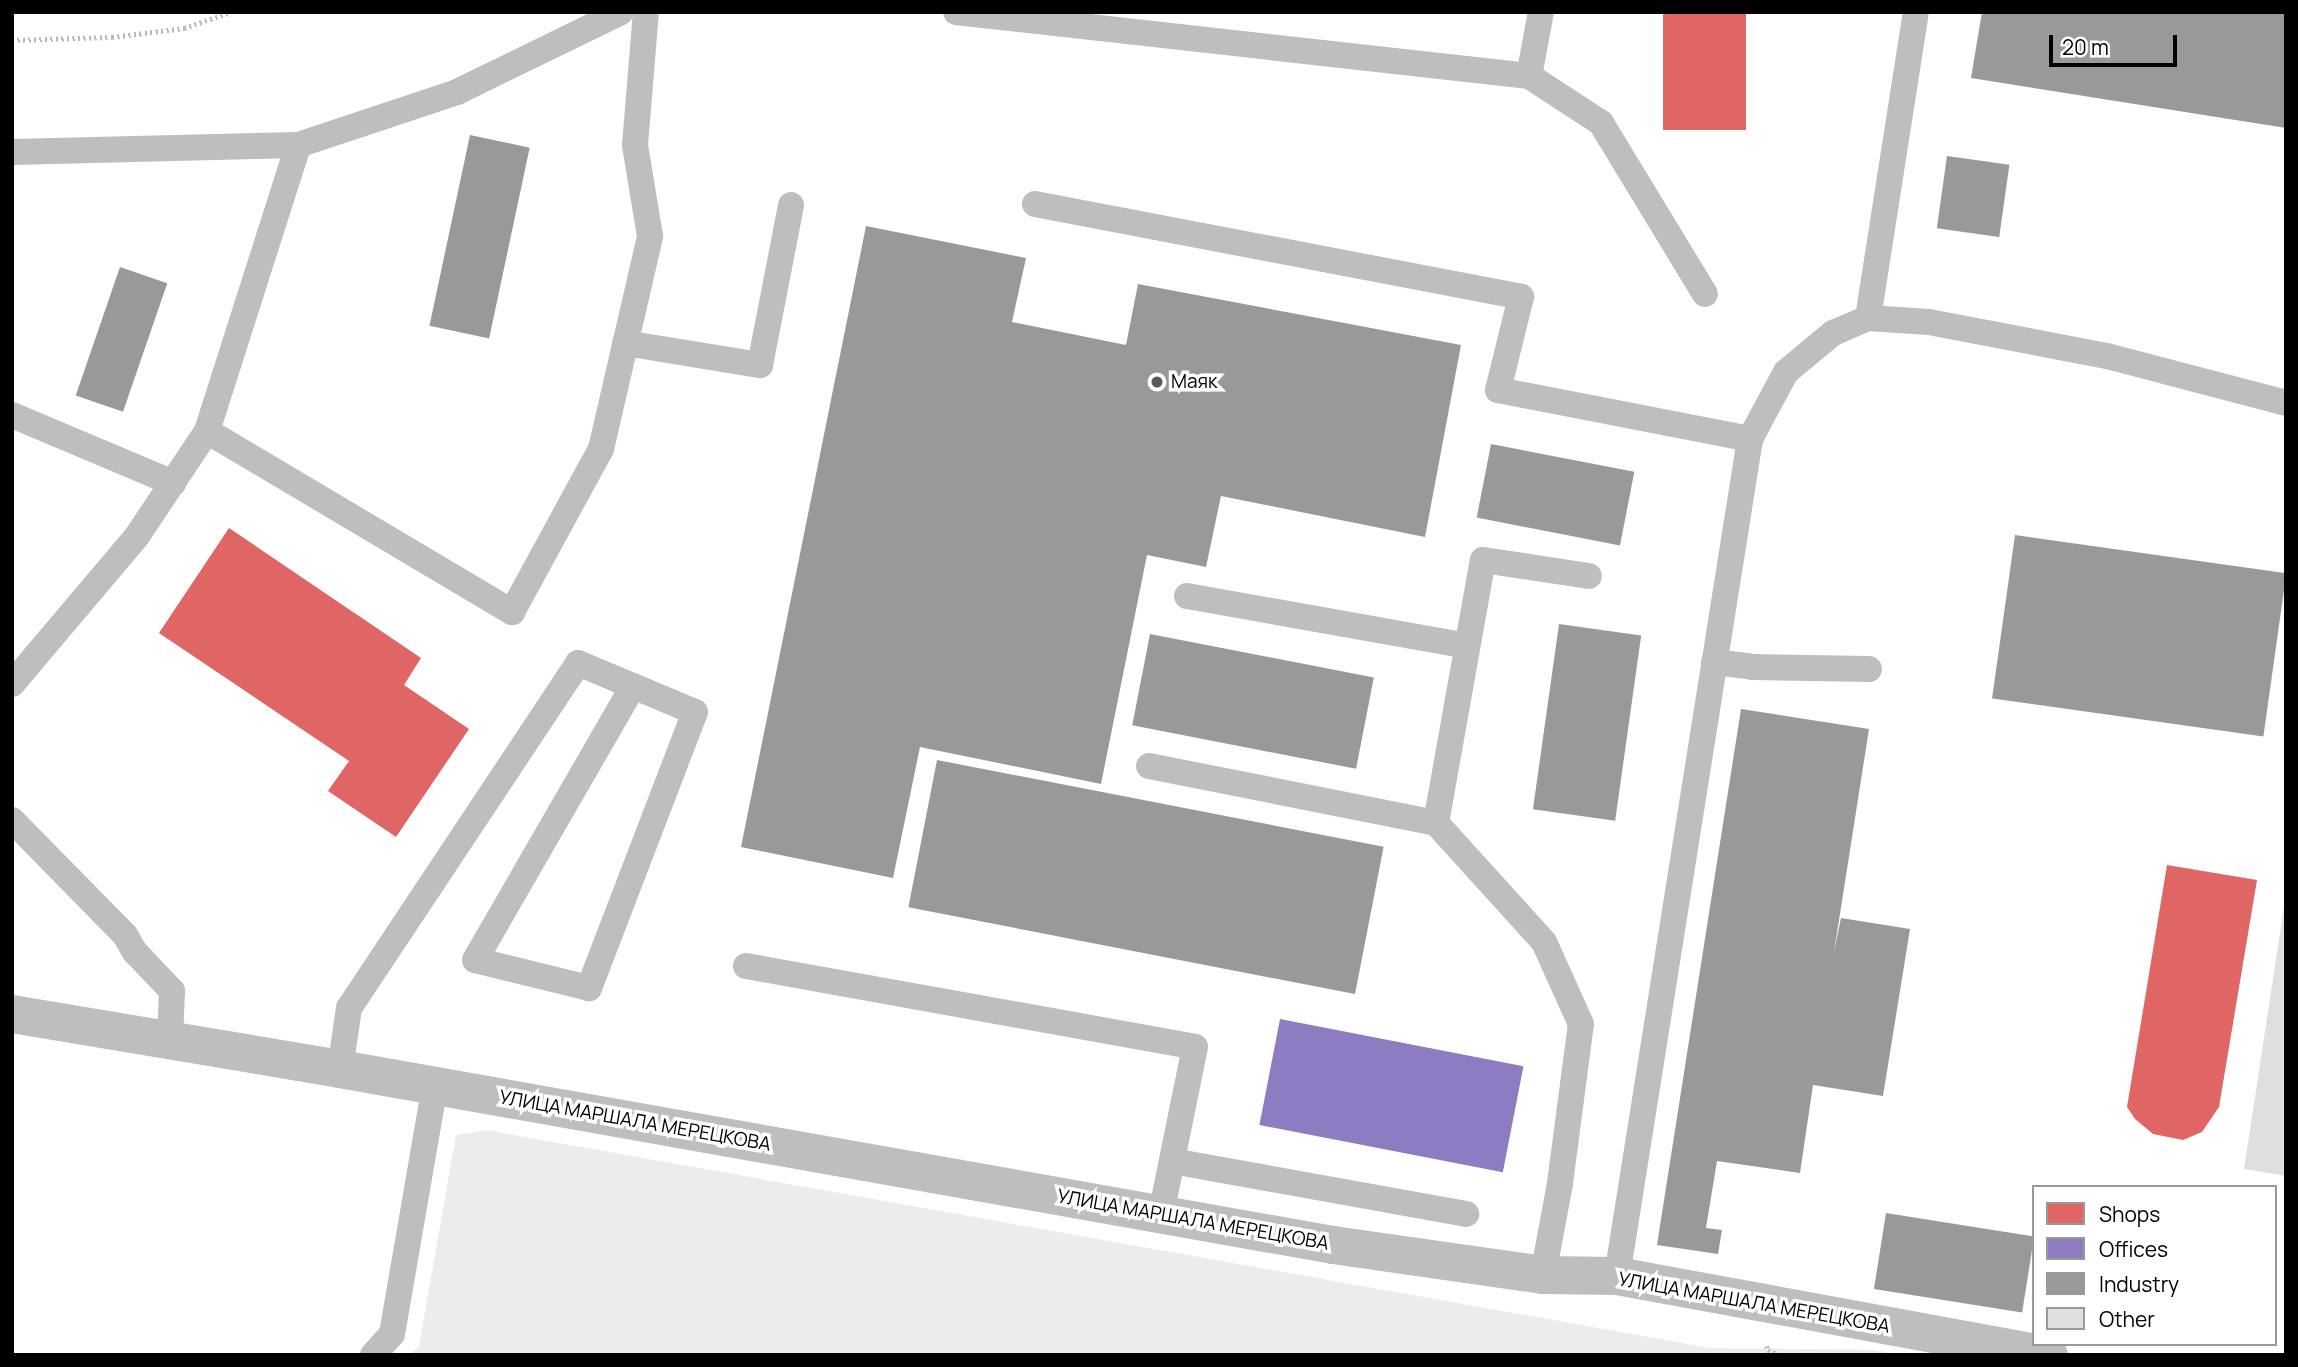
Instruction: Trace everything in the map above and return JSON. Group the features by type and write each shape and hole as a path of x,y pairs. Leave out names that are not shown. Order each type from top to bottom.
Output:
{"street":[{"name":"УЛИЦА МАРШАЛА МЕРЕЦКОВА","path":"12,1014 340,1069 1333,1245 1543,1275 1616,1276 2049,1355"}],"lane":[{"path":"12,152 299,145 457,92 621,12"},
{"path":"207,431 512,612 601,449 650,236 635,145 646,12"},
{"path":"956,12 1135,22 1529,76 1601,123 1705,294"},
{"path":"1529,76 1541,12"},
{"path":"1868,318 1916,12"},
{"path":"12,684 21,655 137,536 207,431 299,145"},
{"path":"1035,204 1521,297 1498,390 1750,439"},
{"path":"625,344 760,365 791,205"},
{"path":"1616,1276 1750,439 1787,372 1833,333 1868,318 1929,323 2107,356 2286,403"},
{"path":"12,415 173,483"},
{"path":"1436,823 1483,560 1589,576"},
{"path":"1187,596 1467,646"},
{"path":"1714,662 1752,667 1870,669"},
{"path":"340,1069 349,1007 578,663 634,686 695,712 589,988 475,960 634,686"},
{"path":"1149,766 1436,823 1544,942 1581,1024 1560,1183 1543,1275"},
{"path":"12,820 125,935 135,951 172,990 170,1040"},
{"path":"746,966 1195,1047 1161,1214"},
{"path":"373,1355 392,1334 435,1086"},
{"path":"1172,1161 1466,1214"}],"path":[{"path":"12,40 112,37 184,27 231,12"}],"shaded area":[{"path":"486,1130 1710,1348 1874,1350 1898,1355 410,1355 419,1346 456,1135"}],"building: Shops":[{"path":"1663,12 1746,12 1746,130 1663,130"},
{"path":"229,528 421,658 404,685 469,729 396,837 328,791 349,761 159,633"},
{"path":"2167,865 2257,880 2219,1107 2202,1132 2183,1140 2153,1134 2135,1119 2127,1107"}],"building: Offices":[{"path":"1280,1019 1523,1066 1503,1172 1259,1125"}],"building: Industry":[{"path":"1982,12 2286,12 2286,128 1971,78"},
{"path":"470,135 530,148 489,338 429,326"},
{"path":"1947,156 2009,165 1999,237 1937,228"},
{"path":"866,226 1026,258 1012,322 1126,345 1138,284 1461,345 1425,537 1221,496 1206,567 1147,555 1101,784 920,747 893,878 741,847"},
{"path":"120,267 167,283 123,412 76,396"},
{"path":"1491,444 1634,472 1620,545 1477,518"},
{"path":"2015,535 2286,573 2263,737 1992,698"},
{"path":"1559,624 1641,636 1615,821 1533,809"},
{"path":"1150,634 1374,678 1356,769 1132,725"},
{"path":"1741,709 1869,729 1834,952 1841,918 1910,929 1883,1096 1813,1085 1800,1173 1717,1161 1706,1228 1722,1230 1718,1254 1657,1245"},
{"path":"937,760 1384,847 1355,994 908,907"},
{"path":"1886,1213 2032,1236 2022,1313 1874,1289"}],"building: Other":[{"path":"2284,907 2286,908 2286,1176 2244,1169"}],"place":[{"name":"Маяк","path":"1157,382"}]}
